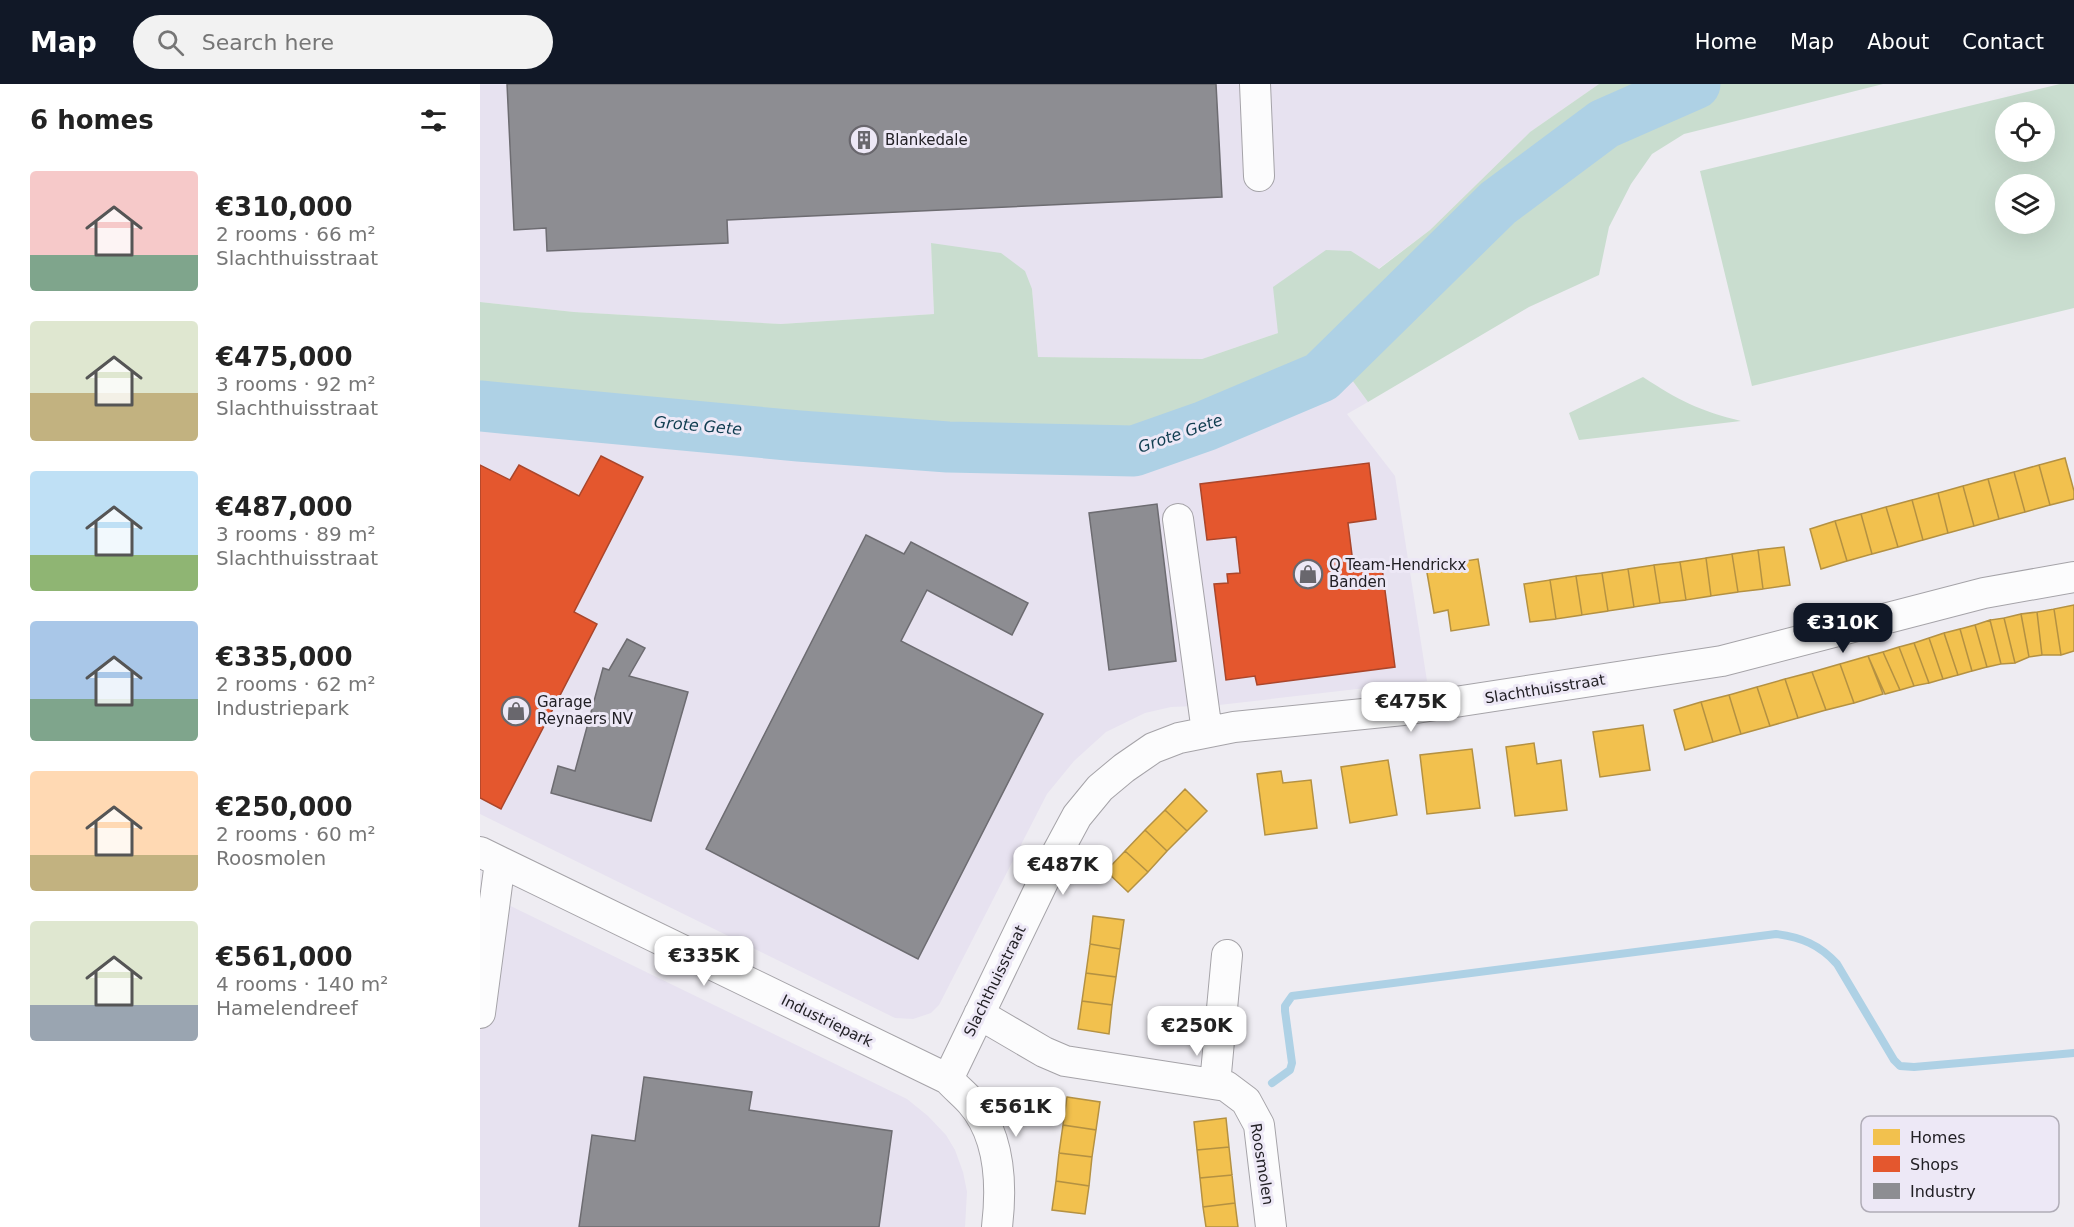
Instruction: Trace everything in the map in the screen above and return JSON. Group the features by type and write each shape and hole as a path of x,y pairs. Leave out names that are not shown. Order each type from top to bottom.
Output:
{"street":[{"path":"1254,84 1259,176"},
{"path":"1178,519 1207,732"},
{"name":"Slachthuisstraat","path":"948,1079 1077,816 1100,788 1154,748 1179,738 1234,726 1403,710 1722,661 1984,593 2074,577"},
{"path":"480,1013 490,857"},
{"name":"Industriepark","path":"490,857 948,1079 972,1103 990,1134 999,1167 997,1227"},
{"path":"1215,1084 1227,955"},
{"name":"Roosmolen","path":"979,1014 1044,1052 1065,1061 1226,1086 1246,1101 1259,1125 1271,1227"}],"shaded area":[{"path":"480,84 1599,84 1530,132 1430,230 1378,269 1351,251 1278,333 1202,359 1038,357 1032,289 931,243 934,314 781,324 574,312 480,302"},
{"path":"1321,377 1352,380 1368,402 1347,414 1395,476 1427,681 1219,705 1171,707 1145,713 1106,732 1074,761 1047,794 939,1005 931,1013 913,1019 895,1018 480,814 480,406 799,436 948,447 1134,451 1205,426"},
{"path":"480,891 907,1099 946,1135 955,1150 967,1192 965,1227 480,1227"}],"green space":[{"path":"1599,84 1883,84 1684,134 1652,154 1631,184 1609,227 1599,275 1529,307 1368,402 1352,380 1321,377 1205,426 1134,451 948,447 799,436 480,406 480,302 574,312 781,324 934,314 931,243 1001,253 1025,271 1032,289 1038,357 1202,359 1278,333 1273,287 1326,250 1351,251 1379,269 1430,230 1530,132"},
{"path":"2060,84 2074,84 2074,308 1752,386 1700,171"},
{"path":"1643,377 1690,404 1741,421 1579,440 1569,413"}],"building: Homes":[{"path":"2065,458 2074,499 2050,505 2039,465"},
{"path":"2039,465 2050,505 2025,512 2014,472"},
{"path":"2014,472 2025,512 1999,519 1988,479"},
{"path":"1988,479 1999,519 1974,526 1963,486"},
{"path":"1963,486 1974,526 1948,533 1938,493"},
{"path":"1938,493 1948,533 1923,540 1912,500"},
{"path":"1912,500 1923,540 1898,547 1886,507"},
{"path":"1886,507 1898,547 1872,554 1861,514"},
{"path":"1861,514 1872,554 1847,561 1835,521"},
{"path":"1835,521 1847,561 1821,569 1810,529"},
{"path":"1784,547 1790,585 1763,589 1758,550"},
{"path":"1758,550 1763,589 1738,592 1732,554"},
{"path":"1732,554 1738,592 1711,596 1706,558"},
{"path":"1706,558 1711,596 1686,600 1680,562"},
{"path":"1478,559 1489,625 1451,631 1448,610 1434,613 1426,567"},
{"path":"1680,562 1686,600 1660,603 1654,565"},
{"path":"1654,565 1660,603 1634,607 1628,569"},
{"path":"1628,569 1634,607 1608,611 1602,573"},
{"path":"1602,573 1608,611 1582,615 1576,576"},
{"path":"1576,576 1582,615 1556,619 1550,580"},
{"path":"1550,580 1556,619 1530,622 1524,584"},
{"path":"2074,605 2074,651 2061,655 2054,609"},
{"path":"2054,609 2061,655 2042,655 2037,612"},
{"path":"2037,612 2042,655 2029,657 2021,614"},
{"path":"2021,614 2029,657 2015,663 2004,618"},
{"path":"2004,618 2015,663 2001,664 1990,620"},
{"path":"1990,620 2001,664 1987,667 1975,625"},
{"path":"1975,625 1987,667 1972,671 1960,629"},
{"path":"1960,629 1972,671 1958,675 1944,633"},
{"path":"1944,633 1958,675 1943,679 1929,638"},
{"path":"1929,638 1943,679 1929,683 1914,643"},
{"path":"1914,643 1929,683 1914,686 1899,647"},
{"path":"1899,647 1914,686 1900,690 1883,652"},
{"path":"1883,652 1900,690 1885,694 1868,656"},
{"path":"1868,656 1883,694 1854,703 1840,664"},
{"path":"1840,664 1854,703 1826,710 1812,672"},
{"path":"1812,672 1826,710 1798,718 1785,679"},
{"path":"1785,679 1798,718 1770,726 1757,687"},
{"path":"1757,687 1770,726 1741,734 1729,695"},
{"path":"1729,695 1741,734 1713,742 1701,702"},
{"path":"1701,702 1713,742 1685,750 1674,710"},
{"path":"1643,725 1650,770 1600,777 1593,732"},
{"path":"1534,743 1537,764 1561,760 1567,810 1515,816 1506,747"},
{"path":"1472,749 1480,808 1427,814 1420,755"},
{"path":"1388,760 1397,815 1350,823 1341,767"},
{"path":"1281,771 1283,783 1311,780 1317,828 1265,835 1257,774"},
{"path":"1185,789 1207,811 1187,831 1165,810"},
{"path":"1165,810 1187,831 1167,851 1145,830"},
{"path":"1145,830 1167,851 1148,872 1125,851"},
{"path":"1125,851 1148,872 1128,892 1106,871"},
{"path":"1093,916 1124,920 1120,949 1090,944"},
{"path":"1090,944 1120,949 1116,977 1086,973"},
{"path":"1086,973 1116,977 1112,1005 1082,1001"},
{"path":"1082,1001 1112,1005 1109,1034 1078,1029"},
{"path":"1067,1097 1100,1102 1096,1130 1063,1125"},
{"path":"1226,1118 1229,1147 1197,1150 1194,1122"},
{"path":"1063,1125 1096,1130 1092,1157 1059,1153"},
{"path":"1229,1147 1232,1175 1200,1178 1197,1150"},
{"path":"1059,1153 1092,1157 1089,1186 1056,1181"},
{"path":"1232,1175 1235,1203 1203,1207 1200,1178"},
{"path":"1056,1181 1089,1186 1085,1214 1052,1210"},
{"path":"1235,1203 1238,1227 1206,1227 1203,1207"}],"building: Shops":[{"name":"Garage Reynaers NV","path":"601,456 643,477 574,612 597,624 501,809 480,798 480,465 510,480 519,465 579,496"},
{"name":"Q Team-Hendrickx Banden","path":"1369,463 1376,519 1348,523 1353,563 1381,560 1395,667 1257,685 1255,676 1226,680 1214,584 1228,583 1227,574 1240,573 1236,537 1207,540 1200,484"}],"building: Industry":[{"name":"Blankedale","path":"507,84 1216,84 1222,197 727,220 728,243 547,251 546,228 514,230"},
{"path":"1157,504 1176,661 1109,670 1089,513"},
{"path":"866,535 904,554 911,542 1028,603 1012,635 927,590 901,641 1043,714 918,959 706,849"},
{"path":"627,639 645,648 629,676 688,692 651,821 551,793 558,766 575,771 603,668 609,670"},
{"path":"644,1077 752,1092 749,1110 892,1131 879,1227 579,1227 592,1135 635,1141"}],"waterway":[{"name":"Grote Gete","path":"480,406 799,436 948,447 1134,451 1205,426 1321,377 1498,203 1604,124 1695,84"},
{"path":"1272,1083 1290,1070 1292,1063 1285,1011 1285,1006 1292,996 1776,934 1810,943 1837,964 1894,1060 1900,1066 1914,1067 2074,1053"}],"place":[{"name":"Blankedale","path":"864,140"},
{"name":"Q Team-Hendrickx Banden","path":"1308,574"},
{"name":"Garage Reynaers NV","path":"516,711"}]}
